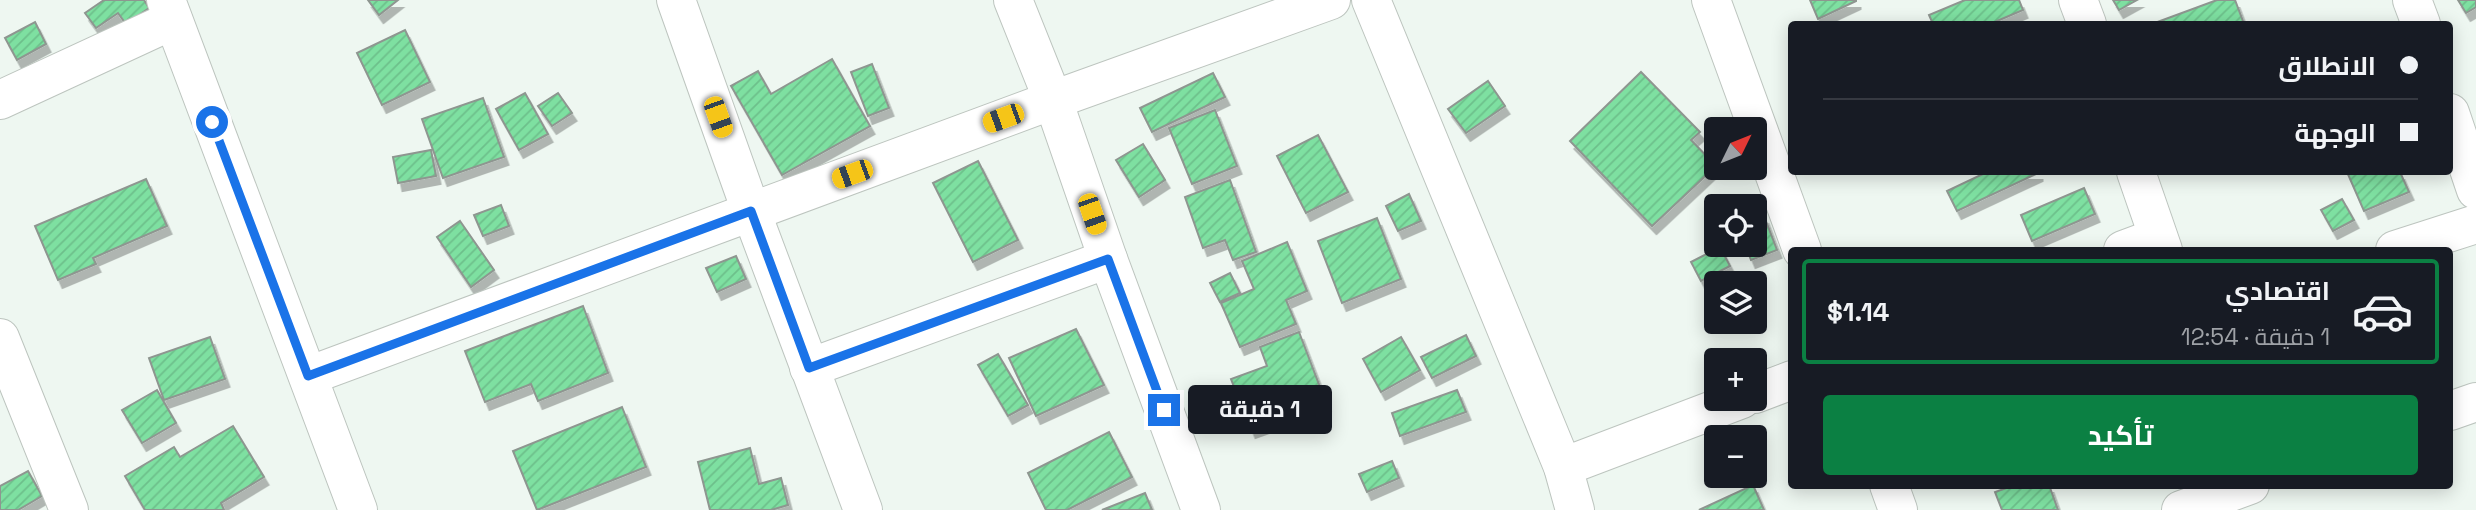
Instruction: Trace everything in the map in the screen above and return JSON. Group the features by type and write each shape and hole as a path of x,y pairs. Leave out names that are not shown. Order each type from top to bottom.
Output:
{"street":[{"path":"676,0 751,211 863,510"},
{"path":"1013,0 1053,100 1108,259 1201,510"},
{"path":"308,376 1331,0"},
{"path":"1371,0 1563,467 1575,510"},
{"path":"1711,0 1801,247"},
{"path":"2078,0 2086,21"},
{"path":"2412,0 2419,21"},
{"path":"0,100 170,10 358,510"},
{"path":"2453,122 2476,190"},
{"path":"2137,175 2161,243 2139,247"},
{"path":"2404,247 2476,223"},
{"path":"809,368 1108,259"},
{"path":"0,338 69,510"},
{"path":"1767,389 1788,382"},
{"path":"2453,410 2476,402"},
{"path":"1563,467 1710,411"},
{"path":"1890,489 1898,510"},
{"path":"2181,510 2238,489"},
{"path":"2250,489 2258,510"}],"building":[{"path":"104,0 144,0 149,8 126,24 118,13 96,28 85,13"},
{"path":"368,0 398,0 379,15"},
{"path":"1810,0 1856,0 1856,1 1818,19"},
{"path":"1965,0 2019,0 2023,10 1997,21 1932,21 1929,15"},
{"path":"2113,0 2137,0 2119,10"},
{"path":"2217,0 2235,0 2243,21 2160,21"},
{"path":"2458,0 2476,0 2476,7 2466,13"},
{"path":"35,22 46,44 17,60 5,38"},
{"path":"405,30 430,82 382,105 357,53"},
{"path":"832,59 870,126 782,175 731,86 758,71 771,94"},
{"path":"872,64 889,108 868,116 851,72"},
{"path":"1641,72 1700,132 1691,140 1704,154 1704,177 1652,226 1570,141"},
{"path":"1213,73 1225,97 1152,132 1140,108"},
{"path":"1488,81 1505,106 1466,133 1448,109"},
{"path":"525,93 548,134 519,150 496,109"},
{"path":"558,93 572,113 552,126 538,106"},
{"path":"483,98 504,157 443,178 422,119"},
{"path":"1215,110 1237,166 1192,184 1169,128"},
{"path":"1318,135 1348,192 1306,213 1277,156"},
{"path":"1143,144 1165,180 1139,197 1116,160"},
{"path":"431,150 436,176 398,183 393,157"},
{"path":"978,161 1018,240 973,262 933,183"},
{"path":"1981,175 2034,175 1957,211 1947,191"},
{"path":"2348,175 2401,175 2409,192 2364,211"},
{"path":"146,179 167,226 93,258 96,264 58,280 35,226"},
{"path":"1230,180 1256,252 1233,260 1225,240 1203,248 1185,197"},
{"path":"2084,188 2095,214 2032,241 2021,215"},
{"path":"1409,194 1421,221 1398,231 1386,206"},
{"path":"2342,199 2354,220 2333,231 2321,210"},
{"path":"501,205 509,226 483,236 474,215"},
{"path":"1377,218 1401,279 1342,303 1318,241"},
{"path":"460,221 494,270 471,287 437,237"},
{"path":"1767,224 1777,250 1767,254"},
{"path":"1287,242 1307,291 1286,300 1296,324 1240,347 1221,303 1254,289 1242,261"},
{"path":"1704,255 1725,257 1730,266 1720,271 1704,271 1704,279 1701,281 1691,262"},
{"path":"736,256 746,279 717,292 706,268"},
{"path":"1230,273 1240,293 1220,302 1210,283"},
{"path":"583,306 608,373 538,401 531,384 485,402 465,351"},
{"path":"1076,329 1104,385 1036,416 1009,358"},
{"path":"1299,332 1326,403 1251,430 1231,379 1267,366 1260,347"},
{"path":"1466,335 1476,356 1432,378 1421,357"},
{"path":"210,337 225,379 164,400 149,358"},
{"path":"1401,337 1420,370 1381,392 1363,359"},
{"path":"998,354 1028,405 1008,416 978,365"},
{"path":"157,390 176,423 142,443 122,410"},
{"path":"1457,390 1466,412 1400,436 1392,413"},
{"path":"622,407 646,467 537,510 513,451"},
{"path":"233,426 264,477 221,503 224,510 145,510 125,476 174,447 180,457"},
{"path":"1109,432 1132,477 1067,510 1046,510 1028,473"},
{"path":"750,448 759,484 781,478 788,505 771,510 710,510 698,462"},
{"path":"1392,461 1399,478 1367,492 1359,474"},
{"path":"28,471 42,496 18,510 0,510 0,486"},
{"path":"1747,488 1754,488 1764,510 1699,510"},
{"path":"2004,489 2050,489 2058,510 2002,510 1995,492"},
{"path":"1145,493 1152,510 1102,510"}],"route":[{"path":"212,122 308,376 751,211 809,368 1108,259 1164,410"}]}
